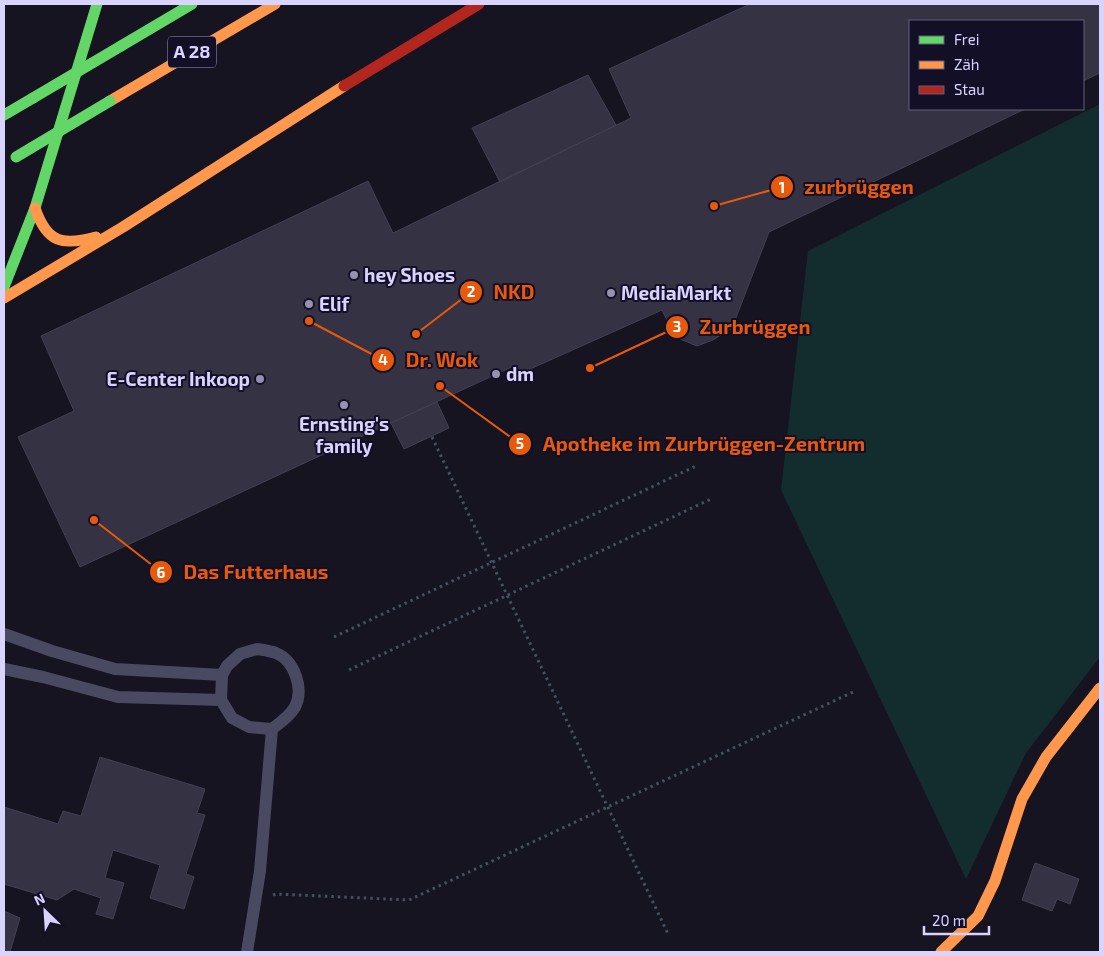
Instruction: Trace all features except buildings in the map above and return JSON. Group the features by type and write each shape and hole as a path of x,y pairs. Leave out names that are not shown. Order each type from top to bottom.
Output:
{"main road":[{"path":"4,287 34,208 97,4"},
{"name":"A 28","path":"4,114 192,4"},
{"name":"A 28","path":"4,164 275,4"},
{"path":"4,298 123,227 346,84 479,4"},
{"path":"34,208 38,221 46,233 57,241 76,242 94,238 123,227"},
{"path":"941,952 978,916 995,881 1022,799 1046,757 1100,688"}],"lane":[{"path":"4,634 52,651 115,669 222,675"},
{"path":"257,649 277,653 292,666 296,676 299,694 295,707 284,720 272,729 249,727 232,718 221,700 222,675 227,666 240,654 257,649"},
{"path":"4,660 24,673"},
{"path":"4,669 43,677 118,697 221,700"},
{"path":"247,952 260,871 272,729"}],"path":[{"path":"432,437 668,936"},
{"path":"334,637 696,466"},
{"path":"350,670 711,498"},
{"path":"271,896 276,894 409,900 853,692"}],"green space":[{"path":"1100,104 1100,657 1026,753 966,879 781,490 808,251"}],"traffic: fast":[{"path":"4,287 35,208 97,4"},
{"path":"121,46 192,4"},
{"path":"33,98 121,46"},
{"path":"4,115 33,98"},
{"path":"16,157 110,101"}],"traffic: slow":[{"path":"110,101 275,4"},
{"path":"4,298 123,227 344,86"},
{"path":"35,208 45,229 57,239 74,241 96,237"},
{"path":"941,952 978,916 995,881 1022,799 1046,757 1100,688"}],"traffic: jam":[{"path":"344,86 479,4"}],"place":[{"name":"zurbrüggen","path":"714,206"},
{"name":"hey Shoes","path":"354,275"},
{"name":"MediaMarkt","path":"611,293"},
{"name":"Elif","path":"309,304"},
{"name":"Dr. Wok","path":"309,321"},
{"name":"NKD","path":"416,334"},
{"name":"Zurbrüggen","path":"590,368"},
{"name":"dm","path":"496,374"},
{"name":"E-Center Inkoop","path":"260,379"},
{"name":"Apotheke im Zurbrüggen-Zentrum","path":"440,386"},
{"name":"Ernsting's family","path":"344,405"},
{"name":"Das Futterhaus","path":"94,520"}]}
